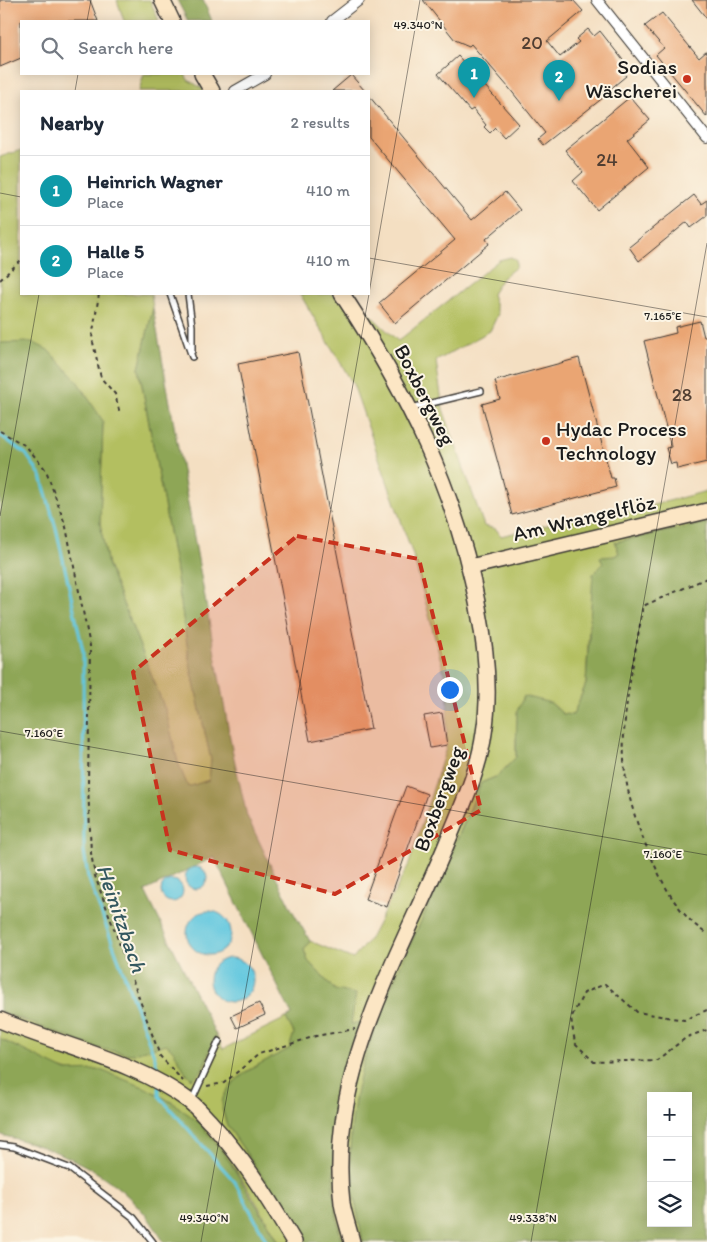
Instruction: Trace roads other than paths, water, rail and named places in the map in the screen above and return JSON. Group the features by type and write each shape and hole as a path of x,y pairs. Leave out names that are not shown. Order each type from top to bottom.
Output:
{"street":[{"path":"162,0 172,20"},
{"path":"333,20 359,0"},
{"path":"597,0 707,138"},
{"path":"203,75 211,90"},
{"path":"237,90 263,75"},
{"name":"Boxbergweg","path":"343,295 410,408 430,448 454,510 470,567 481,624 488,683 484,733 473,780 428,889 367,1026 355,1063 344,1120 342,1204 352,1242"},
{"name":"Am Wrangelflöz","path":"470,567 707,511"},
{"path":"0,1020 92,1054 193,1098 260,1185 294,1242"}],"lane":[{"path":"170,295 192,356 192,326 188,295"},
{"path":"410,408 480,391"},
{"path":"193,1098 219,1041"},
{"path":"0,1145 14,1147 69,1168 134,1218 152,1242"}],"water":[{"path":"196,867 204,870 207,878 204,886 196,889 188,886 185,878 188,870"},
{"path":"172,880 180,883 183,891 180,899 172,902 164,899 161,891 164,883"},
{"path":"205,911 213,911 225,917 231,933 225,949 213,955 205,955 193,949 187,937 187,929 193,917"},
{"path":"227,958 235,958 247,964 253,980 247,996 235,1002 227,1002 215,996 209,984 209,976 215,964"}],"waterway":[{"name":"Heinitzbach","path":"0,435 26,454 41,476 57,532 83,651 84,851 88,877 155,1058 160,1079"},
{"name":"Heinitzbach","path":"159,1087 159,1096 235,1182 267,1242"}],"place":[{"name":"Sodias Wäscherei","path":"687,79"},
{"name":"Heinrich Wagner","path":"474,98"},
{"name":"Halle 5","path":"559,101"},
{"name":"Hydac Process Technology","path":"546,441"}]}
